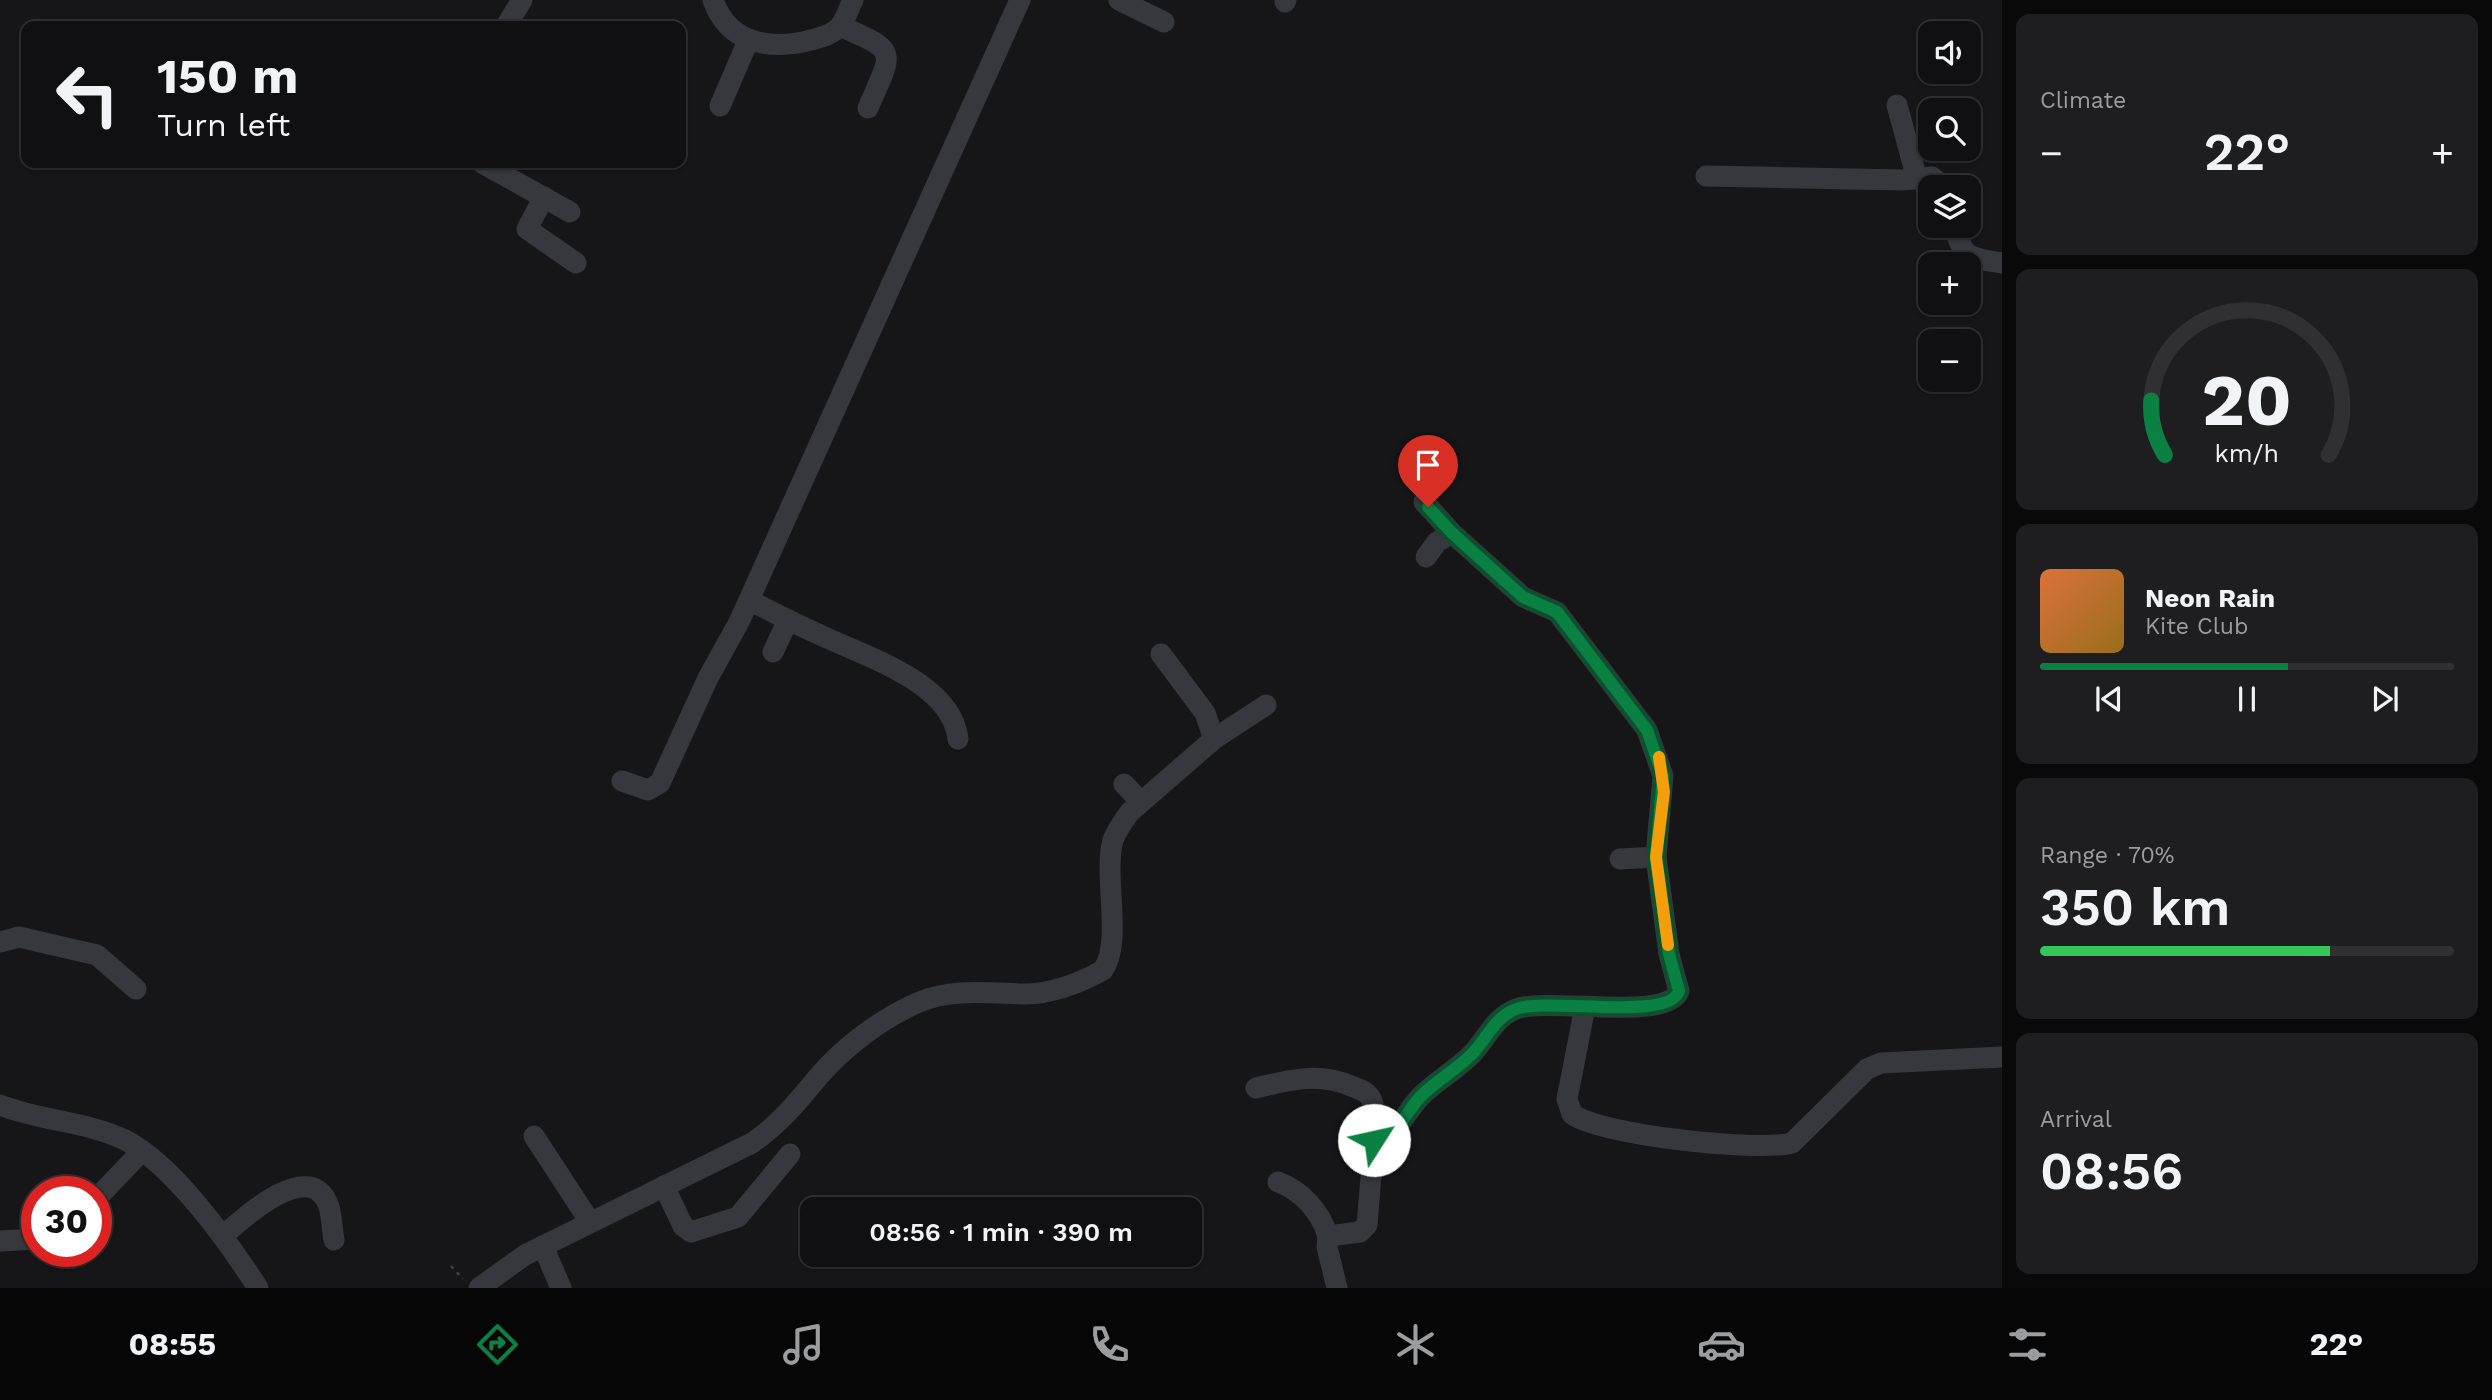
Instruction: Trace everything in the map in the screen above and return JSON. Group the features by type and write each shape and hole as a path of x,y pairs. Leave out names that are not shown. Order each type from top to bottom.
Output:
{"street":[{"path":"509,21 522,0"},
{"path":"713,0 730,28 748,41 768,46 824,37 840,26 853,0"},
{"path":"622,781 648,790 660,783 708,678 749,600 1020,0"},
{"path":"1119,0 1164,22"},
{"path":"840,26 881,44 887,51 888,61 868,108"},
{"path":"720,106 748,41"},
{"path":"1706,176 1917,179 1897,106"},
{"path":"491,168 570,212"},
{"path":"544,197 527,229 576,263"},
{"path":"1957,238 1960,247 1967,255 1976,260 2002,263"},
{"path":"1374,1140 1396,1128 1422,1095 1472,1054 1505,1015 1533,1004 1569,1003 1585,1007 1661,1005 1678,996 1680,987 1669,954 1656,857 1663,776 1647,730 1557,612 1523,597 1452,533 1424,502"},
{"path":"1426,557 1437,542 1452,533"},
{"path":"749,600 915,681 946,707 953,717 958,739"},
{"path":"773,652 788,620"},
{"path":"1161,654 1205,713 1214,740"},
{"path":"472,1284 766,1134 838,1056 891,1016 918,1002 946,994 1032,993 1057,988 1103,970 1110,950 1110,869 1114,838 1130,812 1141,802 1214,740 1266,705"},
{"path":"1124,784 1141,802"},
{"path":"1620,859 1656,857"},
{"path":"0,942 10,937 19,937 97,955 136,989"},
{"path":"1585,1007 1567,1099 1572,1114 1592,1123 1692,1143 1792,1143 1867,1069 1881,1063 2002,1057"},
{"path":"1256,1088 1302,1077 1338,1080 1369,1096 1373,1104 1374,1140 1367,1225 1360,1232 1328,1236"},
{"path":"0,1105 29,1115 91,1128 125,1140 142,1151 224,1235 258,1288"},
{"path":"534,1136 590,1222"},
{"path":"112,1182 142,1151"},
{"path":"664,1186 683,1226 691,1232 738,1217 790,1154"},
{"path":"1278,1182 1301,1195 1319,1215 1328,1236 1327,1247 1338,1288"},
{"path":"224,1235 265,1202 288,1190 310,1186 316,1189 329,1206 334,1240"},
{"path":"0,1241 21,1240"},
{"path":"543,1246 561,1288"}],"path":[{"path":"451,1266 472,1284"}],"slow traffic":[{"path":"1659,757 1664,792 1656,857 1668,945"}],"route":[{"path":"1374,1140 1389,1135 1422,1095 1472,1054 1505,1015 1533,1004 1569,1003 1585,1007 1661,1005 1675,1000 1680,987 1669,954 1656,857 1664,792 1663,776 1647,730 1557,612 1523,597 1452,533 1428,507"}]}
